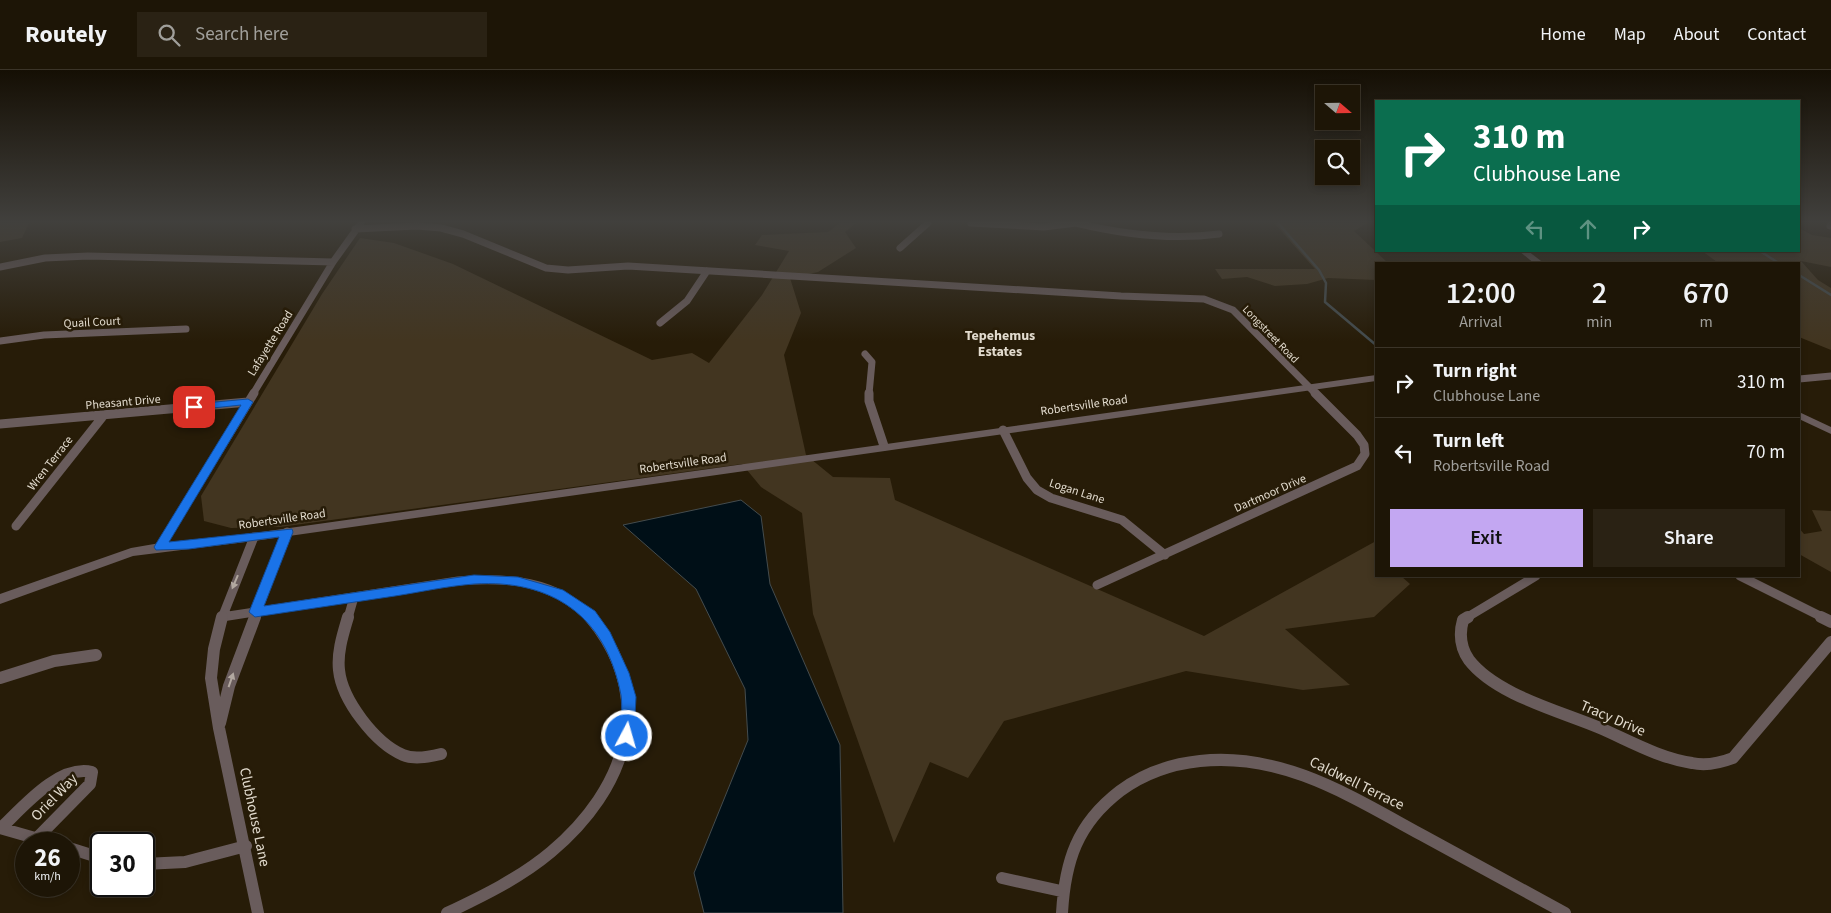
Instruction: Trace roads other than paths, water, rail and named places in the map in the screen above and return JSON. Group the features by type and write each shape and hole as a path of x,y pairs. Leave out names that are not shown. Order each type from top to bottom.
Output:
{"street":[{"path":"0,267 27,262"},
{"name":"Lafayette Road","path":"160,547 333,262"},
{"name":"Longstreet Road","path":"530,262 552,269 628,266 1204,299 1227,306 1242,316 1259,337 1309,387"},
{"path":"660,323 688,302 707,271"},
{"name":"Quail Court","path":"0,341 44,335 186,329"},
{"path":"865,354 872,362 868,383 869,401 884,446"},
{"path":"1800,379 1831,376"},
{"name":"Robertsville Road","path":"0,599 131,552 160,547 254,537 884,446 1375,378"},
{"name":"Dartmoor Drive","path":"1098,585 1360,465 1366,452 1361,440 1309,387"},
{"name":"Pheasant Drive","path":"0,424 248,402"},
{"name":"Wren Terrace","path":"16,526 104,415"},
{"path":"1800,416 1831,431"},
{"name":"Logan Lane","path":"1003,430 1027,478 1037,490 1051,498 1122,520 1165,555"},
{"name":"Clubhouse Lane","path":"219,728 229,686 255,612 287,532"},
{"name":"Clubhouse Lane","path":"254,537 222,617 214,650 211,678 219,728 246,846 258,913"},
{"name":"Tracy Drive","path":"1534,577 1463,620 1459,632 1460,643 1474,664 1493,680 1507,688 1642,747 1684,762 1710,764 1733,758 1831,642"},
{"path":"1742,577 1831,622"},
{"path":"222,617 474,580 506,580 538,586 559,593 590,615 603,632 622,673 630,709 624,750 614,773 586,818 563,842 526,871 490,894 447,913"},
{"path":"354,597 339,660 341,683 349,700 359,714 394,750 412,757 426,758 441,754"},
{"path":"0,678 54,661 96,655"},
{"name":"Caldwell Terrace","path":"1062,913 1061,891 1069,860 1080,834 1097,810 1118,790 1132,781 1172,765 1206,759 1232,759 1282,767 1334,787 1565,913"},
{"name":"Oriel Way","path":"1,828 66,773 81,768 92,772 90,784 43,832"},
{"name":"Oriel Way","path":"1,828 15,832"},
{"path":"155,863 185,862 246,846"},
{"path":"1002,878 1061,891"}],"waterway":[{"path":"1312,262 1326,283 1325,302 1375,344"},
{"path":"1800,276 1831,295"}],"district":[{"name":"Tepehemus Estates","path":"1000,344"}]}
